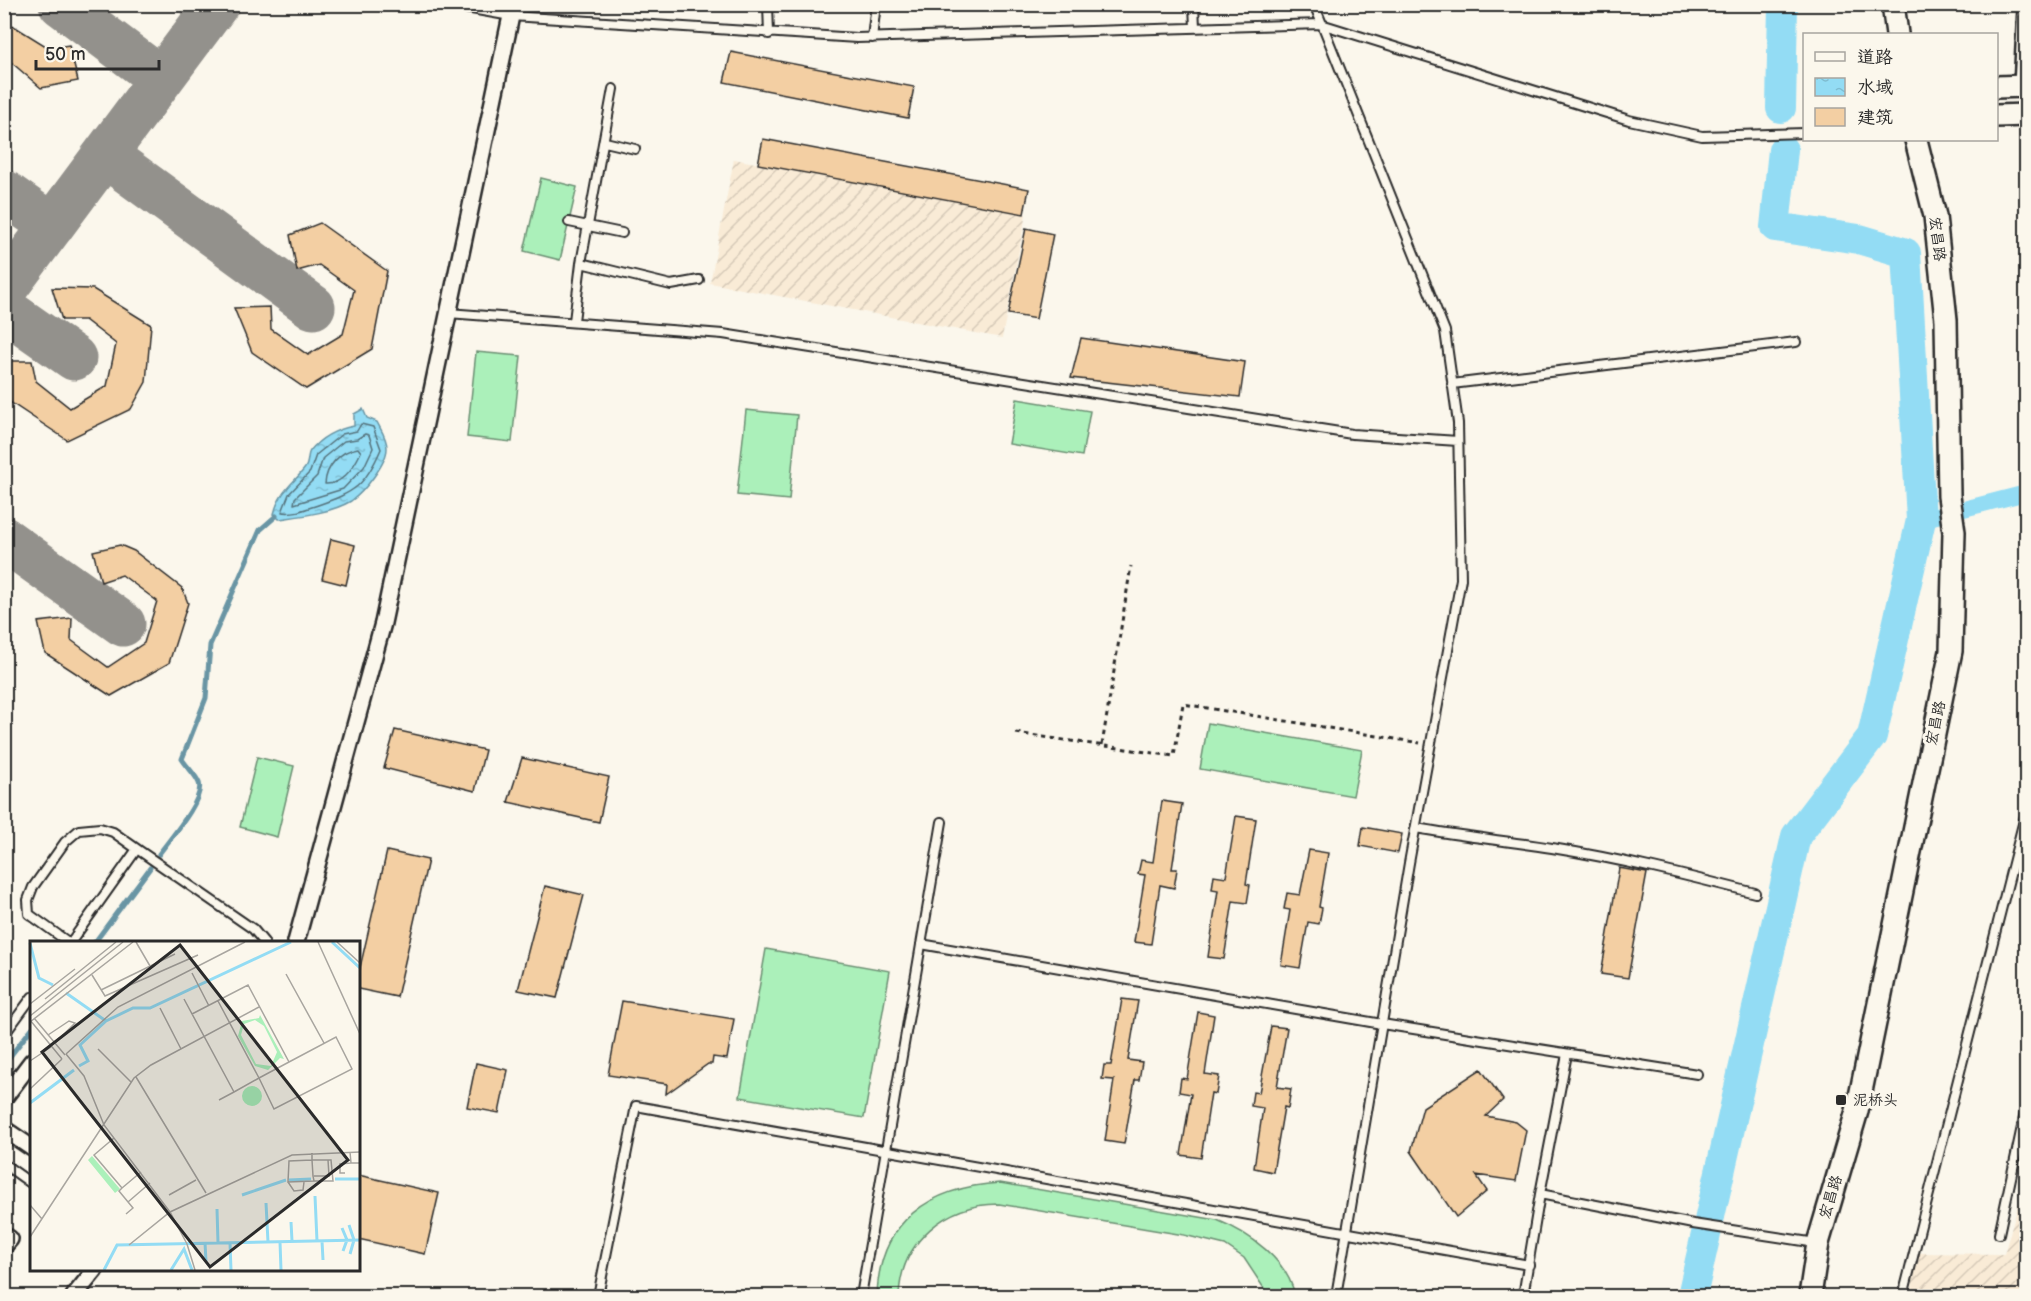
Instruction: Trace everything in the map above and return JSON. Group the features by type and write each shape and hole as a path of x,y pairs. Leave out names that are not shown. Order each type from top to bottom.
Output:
{"street":[{"path":"1893,4 1897,33"},
{"path":"1998,87 2024,86 2026,7"},
{"path":"296,941 383,623 510,10"},
{"path":"1998,116 2026,115"},
{"name":"宏昌路","path":"1810,1296 1818,1243 1857,1111 1951,651 1954,532 1949,496 1946,320 1935,216 1916,141"},
{"path":"4,1098 30,1064"},
{"path":"4,1129 30,1147"},
{"path":"4,1235 10,1239 4,1246"},
{"path":"75,1296 94,1271"}],"lane":[{"path":"443,4 769,34 872,38 1321,24 1629,120 1702,136 1803,133"},
{"path":"768,4 769,34"},
{"path":"872,38 876,4"},
{"path":"1194,4 1195,28"},
{"path":"1314,4 1444,330 1458,441 1461,579 1336,1296"},
{"path":"574,321 580,263 605,142 613,89"},
{"path":"605,142 635,149"},
{"path":"569,222 622,233"},
{"path":"580,263 671,285 699,280"},
{"path":"448,313 723,334 1352,434 1458,441"},
{"path":"1452,384 1796,342"},
{"path":"1903,1296 2026,813"},
{"path":"861,1296 942,822"},
{"path":"68,941 29,914 28,900 65,842 79,830 100,828 113,832 253,929 263,941"},
{"path":"1416,828 1564,850 1655,868 1755,893"},
{"path":"70,941 137,849"},
{"path":"921,944 1382,1024 1697,1074"},
{"path":"4,1035 30,1002"},
{"path":"1523,1296 1567,1054"},
{"path":"598,1296 636,1106 1529,1265"},
{"path":"1999,1234 2026,1108"},
{"path":"4,1164 30,1183"},
{"path":"1540,1194 1749,1234 1818,1243"}],"path":[{"path":"1102,745 1131,566"},
{"path":"1016,733 1174,756 1183,704 1431,745"}],"shaded area":[{"path":"734,159 1026,214 1002,338 710,283"},
{"path":"2026,1178 2026,1296 1911,1296 1917,1253 2004,1254"}],"green space":[{"path":"541,178 577,187 560,260 524,251"},
{"path":"476,352 521,356 512,442 467,437"},
{"path":"1017,399 1090,411 1082,456 1009,444"},
{"path":"746,410 797,415 789,500 737,495"},
{"path":"1208,723 1362,750 1353,796 1200,769"},
{"path":"257,757 294,766 277,837 240,827"},
{"path":"766,949 890,971 864,1118 740,1097"},
{"path":"1000,1183 1217,1220 1242,1232 1265,1249 1284,1271 1295,1296 1269,1296 1244,1258 1225,1245 1184,1235 999,1204 961,1211 930,1229 908,1258 899,1296 877,1296 880,1270 887,1247 898,1228 913,1213 931,1201 952,1192"}],"water":[{"path":"363,409 367,418 377,422 387,444 386,454 374,477 356,497 343,505 316,513 279,519 274,514 276,506 305,468 310,451 330,434 354,426 354,414"}],"building":[{"path":"4,20 49,48 69,45 78,81 41,88 4,56"},
{"path":"731,52 914,87 908,118 724,82"},
{"path":"763,139 1029,189 1024,214 758,164"},
{"path":"320,223 387,271 372,349 306,389 252,352 234,308 270,307 271,329 308,355 343,334 354,290 319,265 297,271 290,235"},
{"path":"1026,228 1053,234 1036,319 1008,314"},
{"path":"52,288 93,289 151,325 146,382 131,409 67,440 10,402 4,379 4,361 32,361 36,381 70,408 107,386 116,344 85,320 62,320"},
{"path":"1081,338 1245,362 1240,397 1071,378"},
{"path":"331,539 355,545 346,585 322,579"},
{"path":"120,545 134,551 182,588 188,603 169,663 111,696 45,653 38,622 72,618 71,640 108,667 144,643 157,601 122,575 101,582 93,551"},
{"path":"395,730 485,750 475,791 384,768"},
{"path":"522,758 609,777 599,822 508,802"},
{"path":"1162,801 1182,804 1172,869 1177,869 1174,888 1160,885 1151,944 1134,942 1145,875 1138,874 1141,860 1153,862"},
{"path":"1236,816 1256,819 1246,884 1250,885 1247,903 1233,901 1224,959 1208,957 1218,890 1212,889 1214,875 1226,877"},
{"path":"1363,827 1402,834 1398,853 1360,846"},
{"path":"1309,850 1328,853 1319,907 1322,908 1319,924 1308,922 1300,968 1281,965 1290,910 1284,909 1287,893 1300,895"},
{"path":"387,851 428,860 397,997 360,989 360,967"},
{"path":"1619,868 1647,873 1628,978 1601,974"},
{"path":"545,886 584,895 557,998 518,990"},
{"path":"1122,999 1138,1001 1128,1060 1142,1062 1139,1080 1135,1080 1124,1144 1105,1141 1114,1080 1102,1079 1104,1065 1111,1065"},
{"path":"622,1001 734,1019 727,1059 713,1057 712,1064 708,1064 666,1094 667,1084 608,1075"},
{"path":"1198,1012 1214,1015 1205,1074 1219,1076 1216,1094 1211,1093 1201,1158 1181,1155 1191,1094 1179,1092 1181,1078 1187,1079"},
{"path":"1271,1026 1287,1028 1277,1087 1291,1089 1288,1108 1284,1107 1273,1172 1254,1168 1263,1108 1251,1106 1253,1092 1259,1093"},
{"path":"476,1063 508,1070 499,1113 467,1107"},
{"path":"1481,1069 1503,1100 1486,1116 1516,1122 1526,1130 1516,1181 1476,1175 1487,1191 1456,1217 1411,1151 1423,1107"},
{"path":"360,1175 439,1193 425,1254 360,1239"}],"waterway":[{"path":"1781,108 1783,4"},
{"path":"1692,1296 1796,836 1872,736 1921,520 1906,253 1859,239 1775,227 1783,150"},
{"path":"1921,520 2026,493"},
{"path":"159,854 178,830 197,799 198,780 182,759 206,698 210,645 260,530 276,516"},
{"path":"96,941 150,868"},
{"path":"4,1064 30,1031"}],"taxiway":[{"path":"61,4 161,79"},
{"path":"4,290 217,4"},
{"path":"105,155 313,307"},
{"path":"4,192 52,226"},
{"path":"4,309 74,358"},
{"path":"4,539 123,624"}],"place":[{"name":"泥桥头","path":"1841,1100"}]}
